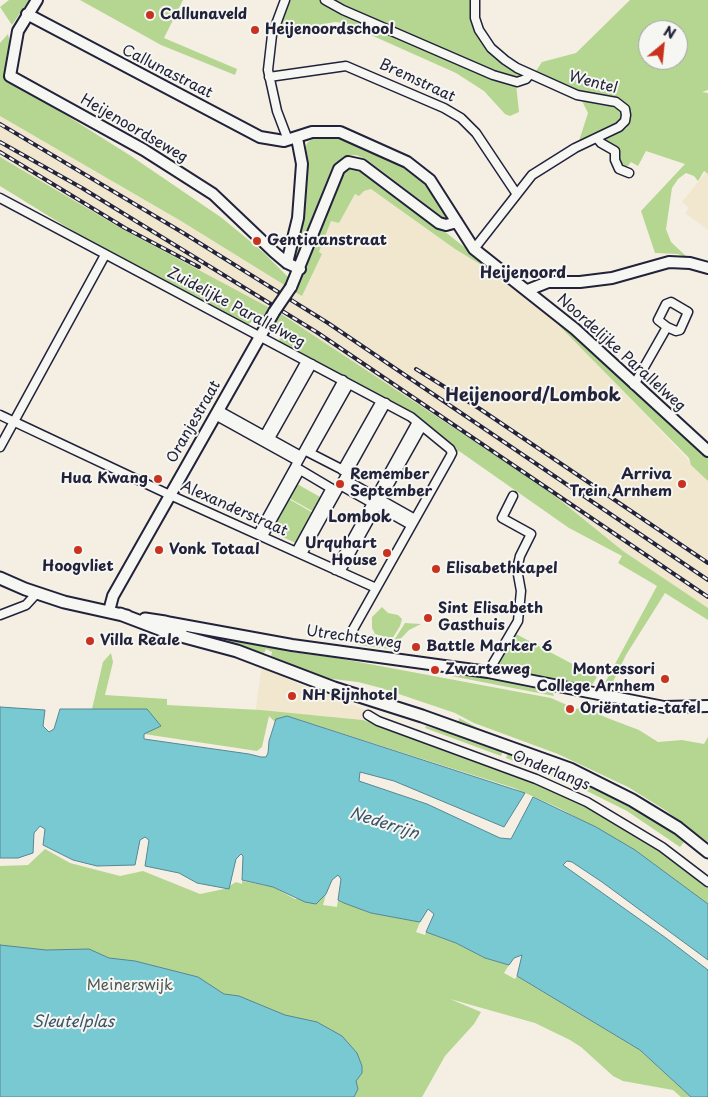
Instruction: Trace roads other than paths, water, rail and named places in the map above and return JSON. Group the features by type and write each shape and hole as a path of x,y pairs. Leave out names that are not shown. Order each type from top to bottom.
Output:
{"main road":[{"name":"Utrechtseweg","path":"0,578 37,594 115,613 166,622"},
{"name":"Onderlangs","path":"115,613 170,633 237,651 350,693 395,713 438,722 570,769 632,800 684,832 708,852"},
{"name":"Onderlangs","path":"166,622 185,634 204,642"},
{"name":"Onderlangs","path":"658,816 687,842 708,856"}],"street":[{"name":"Heijenoordseweg","path":"37,0 26,14 18,31 10,76 144,150 213,194 287,263 300,269"},
{"path":"285,0 272,35 268,57 269,77 277,111 293,139 302,164 298,218 287,263"},
{"path":"325,0 343,10 493,75 517,82 526,80 530,74"},
{"name":"Wentel","path":"474,249 532,175 565,154 619,127 625,121 625,109 622,105 616,102 577,95 530,74 506,60 486,41 475,18 475,0"},
{"name":"Callunastraat","path":"26,14 260,137 293,139"},
{"name":"Bremstraat","path":"269,77 346,66 444,108 461,118 476,133 516,193"},
{"name":"Noordelijke Parallelweg","path":"293,139 312,132 340,132 407,162 430,180 474,249 528,290 574,329 708,451"},
{"path":"597,138 600,143 615,151 616,165 629,173"},
{"path":"300,269 339,169 348,162 362,165 440,223 446,225 457,222"},
{"name":"Zuidelijke Parallelweg","path":"0,198 309,362 420,424 452,452 413,522"},
{"path":"0,447 105,255"},
{"path":"528,290 548,282 580,282 612,278 669,262 690,263 708,268"},
{"name":"Oranjestraat","path":"115,613 113,596 259,337 291,287 300,269"},
{"path":"634,385 667,327"},
{"path":"266,440 309,362"},
{"path":"260,535 346,382"},
{"path":"299,553 383,402"},
{"path":"217,412 413,522 351,633"},
{"name":"Alexanderstraat","path":"0,415 170,495 376,588"},
{"path":"338,571 420,424"},
{"path":"301,460 340,481"},
{"path":"488,672 518,621 521,591 517,569 520,556 531,534 502,518 513,496"},
{"path":"0,615 26,605 37,594"},
{"name":"Utrechtseweg","path":"166,622 292,645 488,672 664,707 708,706"},
{"name":"Onderlangs","path":"368,715 378,721 536,779 587,802 662,847 708,882"}],"water":[{"name":"Nederrijn","path":"0,707 45,710 43,726 49,732 54,729 60,709 147,709 161,726 144,734 144,739 261,757 266,757 268,753 269,741 276,719 287,716 525,793 504,827 394,781 360,772 359,781 427,804 500,838 511,839 533,797 596,827 635,850 708,904 708,960 572,862 567,861 563,865 708,970 708,1097 691,1097 640,1050 517,976 522,955 514,958 509,965 485,958 456,943 426,932 434,914 428,909 420,922 371,913 344,903 338,900 341,879 338,875 332,880 326,894 316,904 305,902 273,887 242,880 243,856 241,854 236,859 229,889 197,883 179,873 145,866 149,840 145,837 140,840 135,865 97,866 73,860 43,845 45,829 40,826 34,833 33,853 18,858 0,858"},
{"name":"Sleutelplas","path":"0,945 46,950 89,949 109,958 135,961 198,977 224,994 239,996 285,1015 317,1022 342,1036 357,1053 362,1066 362,1073 356,1081 358,1089 354,1097 0,1097"}],"railway":[{"path":"0,124 185,234 328,323 708,580"},
{"path":"0,142 82,188 318,333 708,597"},
{"path":"0,152 125,228 199,267"},
{"path":"416,369 480,409 708,563"}],"place":[{"name":"Callunaveld","path":"150,15"},
{"name":"Heijenoordschool","path":"255,30"},
{"name":"Gentiaanstraat","path":"257,241"},
{"name":"Hua Kwang","path":"158,479"},
{"name":"Remember September","path":"340,484"},
{"name":"Arriva Trein Arnhem","path":"682,484"},
{"name":"Hoogvliet","path":"78,550"},
{"name":"Vonk Totaal","path":"159,550"},
{"name":"Urquhart House","path":"387,553"},
{"name":"Elisabethkapel","path":"436,569"},
{"name":"Sint Elisabeth Gasthuis","path":"428,618"},
{"name":"Villa Reale","path":"90,641"},
{"name":"Battle Marker 6","path":"416,647"},
{"name":"Zwarteweg","path":"435,670"},
{"name":"Montessori College Arnhem","path":"665,679"},
{"name":"NH Rijnhotel","path":"292,696"},
{"name":"Oriëntatie-tafel","path":"570,709"}],"district":[{"name":"Heijenoord","path":"523,274"},
{"name":"Heijenoord/Lombok","path":"533,396"},
{"name":"Lombok","path":"360,518"}],"park label":[{"name":"Meinerswijk","path":"130,986"}]}
